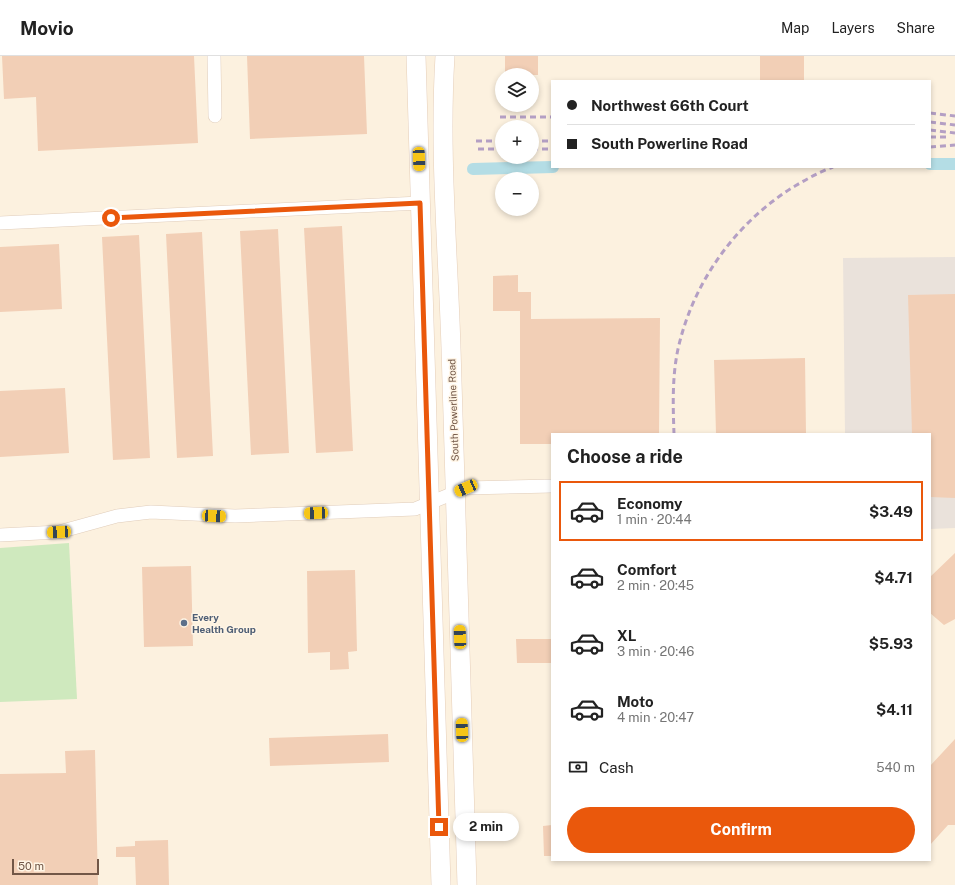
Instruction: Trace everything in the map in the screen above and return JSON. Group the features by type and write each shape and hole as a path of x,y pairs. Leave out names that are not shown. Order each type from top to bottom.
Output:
{"main road":[{"path":"416,56 441,885"},
{"name":"South Powerline Road","path":"445,56 443,82 443,130 467,885"}],"street":[{"path":"214,56 215,116"},
{"path":"0,223 420,203"},
{"path":"0,535 59,532 117,516 151,512 235,516 415,509 466,488 551,486"}],"shaded area":[{"path":"955,257 955,528 931,529 931,433 845,433 843,258"}],"green space":[{"path":"69,543 77,699 0,702 0,548"}],"building":[{"path":"2,56 194,56 198,143 38,151 36,97 4,99"},
{"path":"247,56 364,56 367,134 250,139"},
{"path":"505,56 538,56 538,68 505,68"},
{"path":"760,56 804,56 804,80 760,80"},
{"path":"342,226 353,451 316,453 304,228"},
{"path":"278,229 289,453 251,455 240,231"},
{"path":"202,232 213,456 177,458 166,234"},
{"path":"139,235 150,458 113,460 102,237"},
{"path":"59,244 62,309 0,312 0,247"},
{"path":"518,275 518,292 531,292 531,319 660,318 659,433 551,433 551,444 520,444 520,311 493,311 493,276"},
{"path":"955,294 955,498 931,497 931,433 912,433 908,295"},
{"path":"805,358 806,433 716,433 714,360"},
{"path":"65,388 69,453 0,457 0,391"},
{"path":"955,553 955,619 944,625 931,614 931,576"},
{"path":"191,566 193,646 144,647 142,567"},
{"path":"355,570 357,651 348,652 349,669 330,670 330,652 308,653 307,571"},
{"path":"516,639 551,639 551,663 517,663"},
{"path":"388,734 389,762 270,766 269,738"},
{"path":"955,739 955,825 948,825 931,844 931,765"},
{"path":"95,750 98,885 0,885 0,774 66,773 65,751"},
{"path":"551,825 551,856 544,856 543,826"},
{"path":"168,840 169,885 136,885 135,857 116,857 116,847 135,846 135,841"}],"waterway":[{"path":"931,164 955,164"},
{"path":"473,169 551,167"}],"railway":[{"path":"931,113 955,116"},
{"path":"500,117 551,117"},
{"path":"931,122 955,125"},
{"path":"931,130 955,133"},
{"path":"931,137 946,137"},
{"path":"476,141 495,141"},
{"path":"539,141 551,141"},
{"path":"931,147 955,145"},
{"path":"478,149 495,149"},
{"path":"539,149 551,149"},
{"path":"674,433 674,381 678,349 694,300 706,277 720,256 754,217 795,186 830,168"}],"place":[{"name":"Every Health Group","path":"184,623"}],"route":[{"path":"111,218 420,203 439,827"}]}
